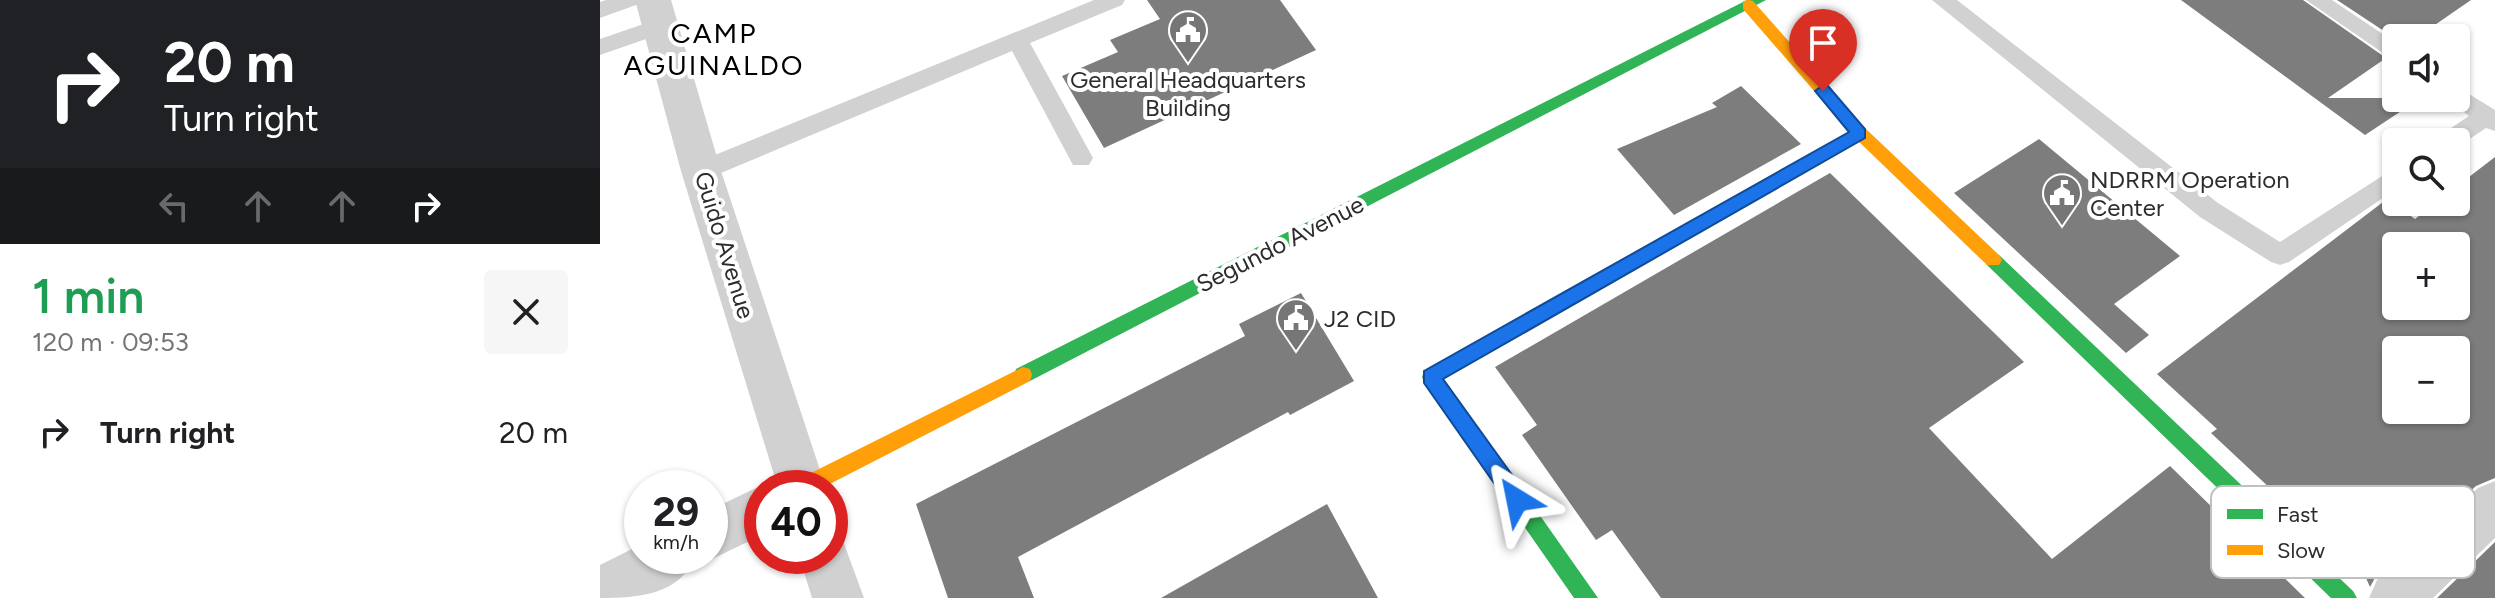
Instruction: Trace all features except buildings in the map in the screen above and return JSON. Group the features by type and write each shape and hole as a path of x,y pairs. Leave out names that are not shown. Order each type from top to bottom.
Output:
{"street":[{"path":"1750,2 1860,133 2229,486"},
{"name":"Segundo Avenue","path":"837,470 1750,2"},
{"name":"Guido Avenue","path":"657,13 701,171 796,470"},
{"path":"1587,598 1431,377 1860,133"},
{"path":"2475,524 2495,505"},
{"path":"600,593 636,574"},
{"path":"830,574 838,598"},
{"path":"2325,578 2346,598"},
{"path":"2395,598 2417,578"}],"lane":[{"path":"600,10 628,0"},
{"path":"701,171 1018,41 1064,9 1114,0"},
{"path":"1943,0 2209,210 2280,255 2382,186"},
{"path":"2317,0 2382,44"},
{"path":"600,47 657,13"},
{"path":"1018,41 1081,158"},
{"path":"2470,105 2490,119 2470,130"}],"traffic: fast":[{"path":"1023,375 1759,0"},
{"path":"1587,598 1431,377 1860,133"},
{"path":"1993,260 2229,486"},
{"path":"2325,578 2346,598"}],"traffic: slow":[{"path":"1748,5 1860,133 1993,260"},
{"path":"837,470 1023,375"}],"place":[{"name":"General Headquarters Building","path":"1188,64"},
{"name":"NDRRM Operation Center","path":"2062,227"},
{"name":"J2 CID","path":"1296,352"}],"district":[{"name":"CAMP AGUINALDO","path":"714,49"}],"route":[{"path":"1517,500 1431,377 1860,133 1823,91"}]}
